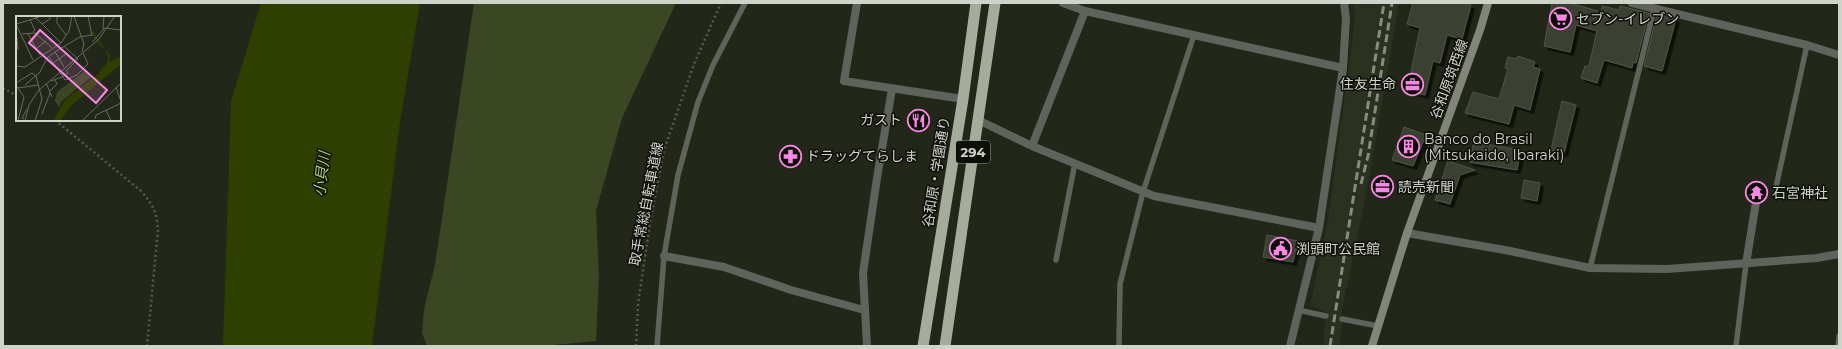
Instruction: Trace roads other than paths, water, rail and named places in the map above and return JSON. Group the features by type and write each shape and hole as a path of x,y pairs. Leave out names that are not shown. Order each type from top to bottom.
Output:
{"highway":[{"name":"谷和原・学園通り","path":"923,346 963,99 976,3"},
{"name":"294","path":"945,346 995,3"}],"main road":[{"name":"谷和原筑西線","path":"1372,346 1407,233 1480,30 1488,3"}],"street":[{"path":"857,3 844,81 963,99"},
{"path":"1063,3 1085,10 1343,68"},
{"path":"1290,346 1318,228 1343,68 1346,18 1344,3"},
{"path":"1632,3 1807,45 1839,55"},
{"path":"1032,146 1085,10"},
{"path":"868,346 864,310 863,273 876,178 892,89"},
{"path":"978,120 1032,146 1154,196 1318,228"},
{"path":"1746,264 1756,196"},
{"path":"1407,233 1505,250 1590,268 1624,270 1746,264 1817,258 1839,254"},
{"path":"664,256 724,268 791,290 864,310"}],"lane":[{"path":"657,346 664,256 678,175 698,102 713,65 745,3"},
{"path":"1590,268 1654,8"},
{"path":"1118,346 1120,284 1143,192 1194,35"},
{"path":"1776,187 1807,45"},
{"path":"1056,260 1075,163"},
{"path":"1736,346 1746,264"},
{"path":"1298,310 1326,316"},
{"path":"1342,319 1378,326"},
{"path":"1838,346 1839,336"}],"water":[{"name":"小貝川","path":"261,3 420,3 400,122 372,346 223,346 231,101"}],"railway":[{"path":"1330,346 1384,3"},
{"path":"1361,184 1368,156 1392,3"}],"place":[{"name":"セブン-イレブン","path":"1560,19"},
{"name":"住友生命","path":"1412,84"},
{"name":"ガスト","path":"918,120"},
{"name":"Banco do Brasil (Mitsukaido, Ibaraki)","path":"1409,147"},
{"name":"ドラッグてらしま","path":"791,156"},
{"name":"読売新聞","path":"1382,187"},
{"name":"石宮神社","path":"1756,193"},
{"name":"渕頭町公民館","path":"1280,249"}]}
